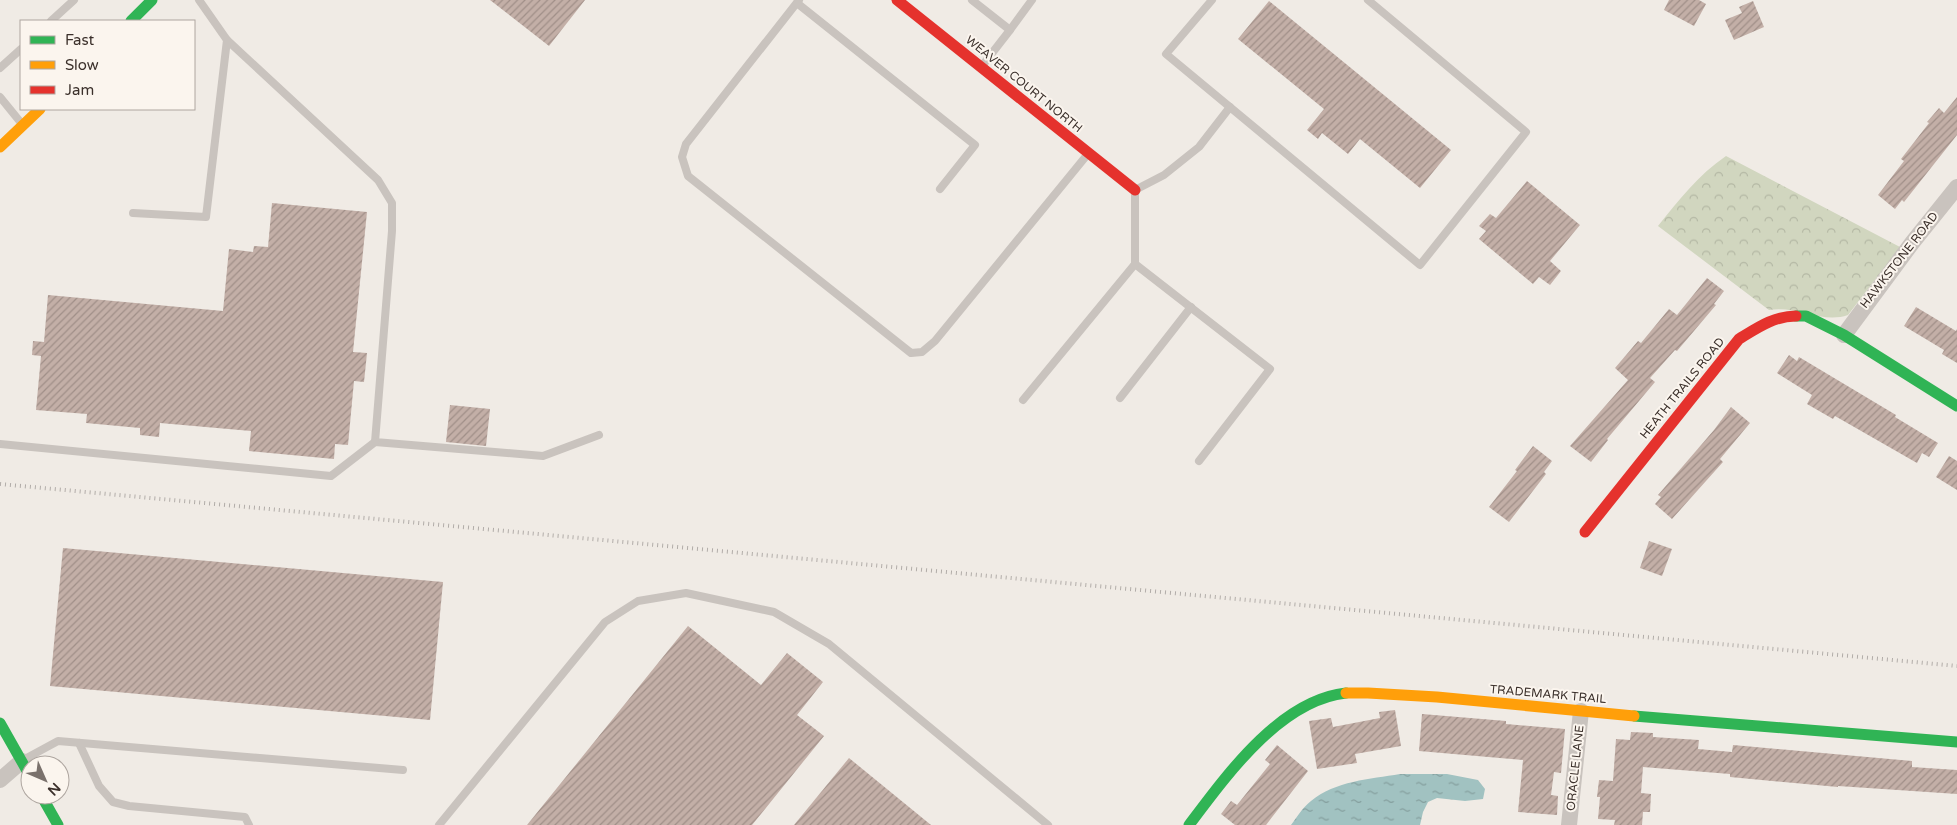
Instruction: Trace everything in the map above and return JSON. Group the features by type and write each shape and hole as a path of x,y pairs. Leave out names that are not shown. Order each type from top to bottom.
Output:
{"street":[{"path":"132,20 152,0"},
{"name":"WEAVER COURT NORTH","path":"897,0 1135,190"},
{"path":"0,147 39,110"},
{"name":"HAWKSTONE ROAD","path":"1844,335 1900,258 1957,187"},
{"name":"HEATH TRAILS ROAD","path":"1584,532 1739,339 1764,324 1783,316 1806,316 1844,335 1957,406"},
{"name":"TRADEMARK TRAIL","path":"1189,825 1219,786 1258,744 1287,719 1302,708 1322,698 1348,692 1396,694 1957,742"},
{"name":"ORACLE LANE","path":"1569,825 1580,711"},
{"path":"0,723 20,758"},
{"path":"0,780 20,763"},
{"path":"47,805 58,825"}],"lane":[{"path":"52,20 74,0"},
{"path":"199,0 227,40 378,180 392,203 392,231 376,442"},
{"path":"972,0 1010,30"},
{"path":"981,68 1032,0"},
{"path":"1212,0 1166,54 1420,265 1526,132 1368,0"},
{"path":"940,189 975,144 798,2 686,144 682,156 688,176 911,353 922,352 935,340 1089,153"},
{"path":"133,213 206,217 227,40"},
{"path":"0,68 20,50"},
{"path":"0,97 23,125"},
{"path":"1023,400 1135,264 1135,190 1164,175 1199,148 1230,107"},
{"path":"1135,264 1270,369 1199,461"},
{"path":"1120,398 1190,307"},
{"path":"0,444 331,476 376,442 543,456 599,435"},
{"path":"439,825 605,622 638,601 686,593 774,612 829,644 1048,825"},
{"path":"33,755 58,741 404,770"},
{"path":"79,743 99,786 113,802 129,806 244,817 249,825"}],"green space":[{"path":"1726,156 1900,247 1848,315 1828,317 1789,310 1769,310 1658,226 1681,197 1716,163"}],"water":[{"path":"1400,774 1447,774 1478,780 1485,789 1483,799 1465,801 1437,798 1428,802 1420,825 1291,825 1308,803 1320,794 1342,785 1365,779"}],"building":[{"path":"490,0 585,0 549,46"},
{"path":"1669,0 1699,0 1706,4 1694,26 1664,10"},
{"path":"1269,1 1451,150 1420,188 1360,139 1348,154 1322,133 1318,139 1307,130 1324,109 1238,39"},
{"path":"1753,1 1764,27 1734,40 1725,20 1742,13 1739,7"},
{"path":"1957,97 1957,135 1904,202 1902,200 1895,209 1878,195 1904,161 1901,159 1929,123 1927,122 1939,108 1944,113"},
{"path":"1527,181 1580,225 1550,261 1561,271 1550,285 1539,277 1533,284 1479,239 1486,231 1479,226 1490,214 1496,218"},
{"path":"272,203 367,212 353,352 367,353 364,382 354,381 348,445 335,444 334,459 249,451 251,431 160,423 159,437 140,435 140,428 86,423 87,414 36,410 41,356 32,355 33,341 44,342 48,295 223,311 229,249 253,252 254,246 268,247"},
{"path":"1707,278 1724,291 1714,304 1716,305 1677,351 1675,350 1650,378 1655,382 1607,439 1591,462 1570,446 1628,380 1615,368 1638,341 1641,343 1669,309 1677,315"},
{"path":"1916,307 1956,331 1957,329 1957,363 1942,354 1944,350 1904,326"},
{"path":"1789,355 1797,361 1799,357 1896,415 1895,417 1938,443 1929,457 1922,453 1917,463 1835,416 1833,419 1807,404 1812,395 1777,373"},
{"path":"450,405 490,409 486,446 446,442"},
{"path":"1731,407 1750,423 1720,459 1723,462 1672,519 1655,504 1661,497 1658,495 1714,430"},
{"path":"1533,446 1552,461 1544,472 1546,474 1509,522 1489,507 1517,471 1515,470"},
{"path":"1949,456 1957,461 1957,490 1936,477"},
{"path":"1649,541 1672,549 1662,576 1640,568"},
{"path":"63,548 443,582 430,720 50,686"},
{"path":"688,626 761,685 787,653 823,682 797,715 824,736 752,825 527,825"},
{"path":"1395,710 1401,746 1355,754 1357,763 1317,769 1309,721 1331,718 1333,727 1380,718 1379,712"},
{"path":"1422,714 1506,721 1506,724 1565,729 1561,773 1554,772 1551,795 1558,796 1557,815 1518,812 1523,760 1419,751"},
{"path":"1631,732 1653,733 1653,737 1699,740 1698,749 1732,752 1733,745 1912,761 1912,767 1957,770 1957,794 1838,787 1730,777 1730,774 1643,767 1641,793 1651,794 1650,812 1643,812 1642,825 1614,825 1615,820 1598,819 1600,797 1597,797 1599,780 1613,781 1616,739 1630,740"},
{"path":"1277,745 1308,771 1266,825 1235,825 1221,814 1231,801 1237,805 1270,764 1265,760"},
{"path":"849,758 931,825 794,825"}],"railway":[{"path":"0,484 1957,666"}],"traffic: fast":[{"path":"132,20 152,0"},
{"path":"1796,316 1806,316 1844,335 1957,406"},
{"path":"1189,825 1238,764 1277,725 1299,710 1322,699 1346,693"},
{"path":"1634,716 1957,742"},
{"path":"0,723 20,758"},
{"path":"47,805 58,825"}],"traffic: slow":[{"path":"0,147 39,110"},
{"path":"1346,693 1437,697 1634,716"}],"traffic: jam":[{"path":"897,0 1135,190"},
{"path":"1585,532 1739,339 1773,320 1796,316"}]}
